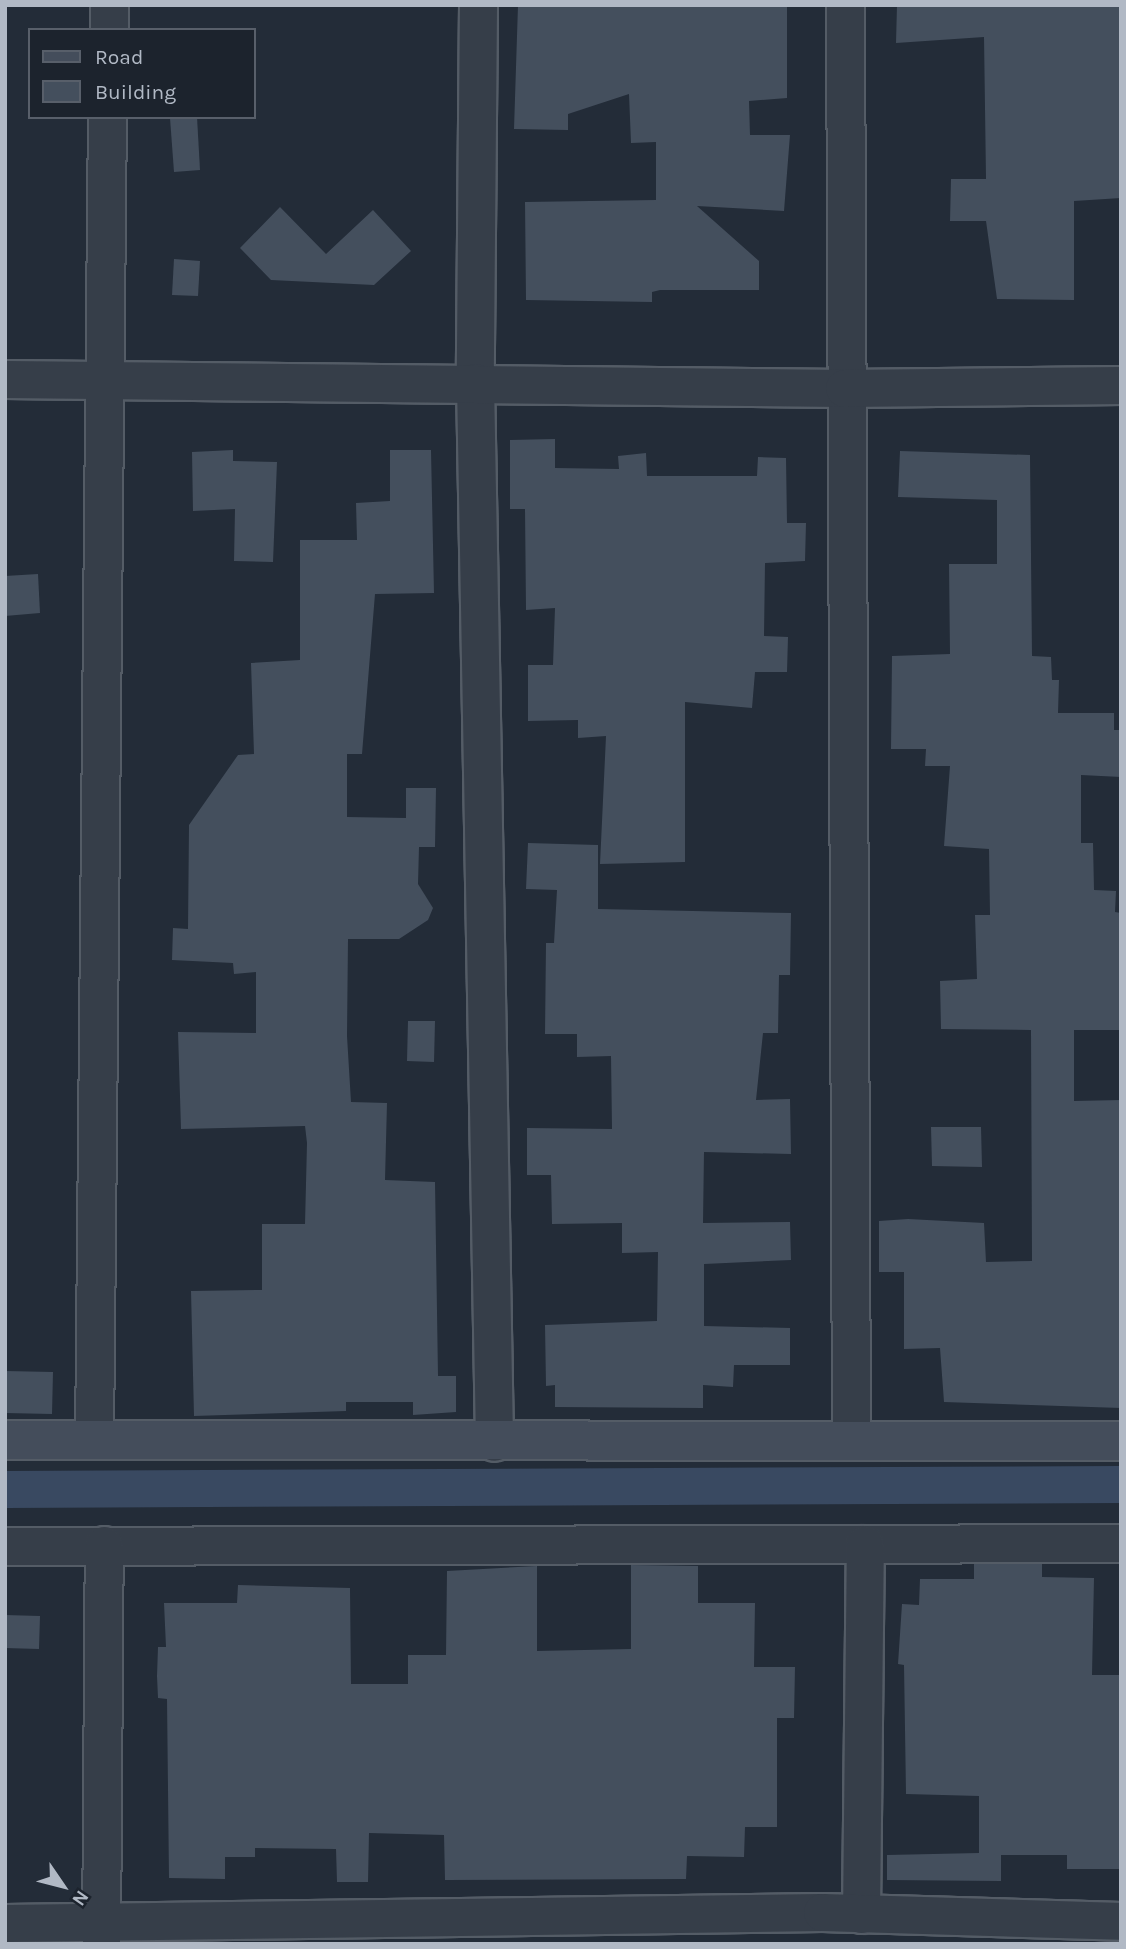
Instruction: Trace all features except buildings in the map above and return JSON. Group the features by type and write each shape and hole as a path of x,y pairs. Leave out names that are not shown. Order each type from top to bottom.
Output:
{"street":[{"path":"109,5 109,28"},
{"path":"478,5 475,382 494,1442"},
{"path":"845,5 844,388 851,1439"},
{"path":"94,1440 107,119"},
{"path":"5,379 844,388 1121,385"},
{"path":"5,1440 1121,1441"},
{"path":"5,1546 1121,1543"},
{"path":"861,1914 865,1544"},
{"path":"102,1932 104,1545"},
{"path":"5,1923 102,1932 822,1928 861,1914 1121,1921"}],"waterway":[{"path":"5,1489 1121,1484"}]}
